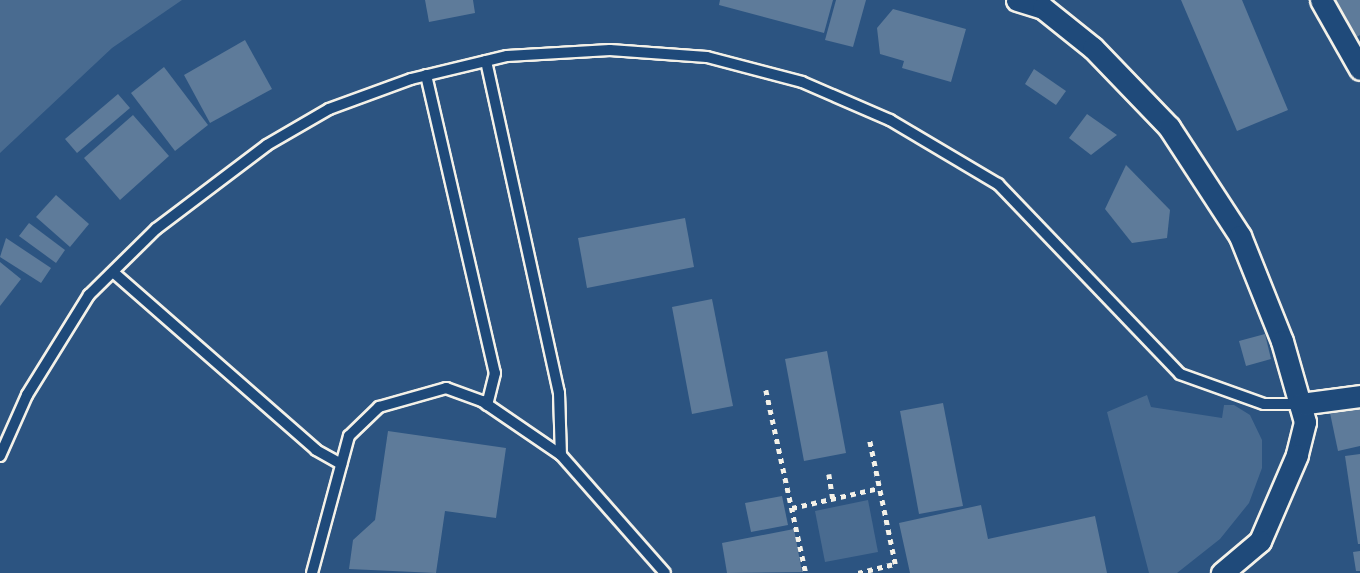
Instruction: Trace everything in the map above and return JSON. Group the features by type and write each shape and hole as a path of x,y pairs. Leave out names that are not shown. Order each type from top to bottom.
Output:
{"street":[{"path":"1017,0 1043,8 1093,48 1169,127 1240,236 1305,422 1289,484 1261,541 1222,573"},
{"path":"1321,0 1360,69"},
{"path":"1300,404 1360,396"}],"lane":[{"path":"0,456 27,395 89,295 156,229 267,145 329,109 426,75 486,61 610,50 707,57 802,82 891,120 998,184 1180,374 1264,404 1300,404"},
{"path":"486,61 559,393 561,455"},
{"path":"426,75 495,373 487,405"},
{"path":"113,272 316,450 341,464"},
{"path":"312,573 349,436 379,407 411,393 446,388 487,405 561,455 665,573"}],"path":[{"path":"765,390 806,573"},
{"path":"858,573 895,564 869,438"},
{"path":"829,474 833,499"},
{"path":"792,508 880,488"}],"shaded area":[{"path":"0,0 182,0 112,48 0,153"},
{"path":"1147,395 1151,407 1222,418 1224,405 1234,405 1250,415 1262,440 1262,468 1249,503 1220,539 1177,573 1149,573 1107,412"},
{"path":"868,500 878,552 825,562 815,511"}],"building":[{"path":"425,0 473,0 475,13 429,22"},
{"path":"720,0 833,0 824,33 719,5"},
{"path":"836,0 866,0 853,47 825,40"},
{"path":"1181,0 1242,0 1288,110 1237,131"},
{"path":"1335,0 1360,0 1360,35 1355,38"},
{"path":"893,9 966,29 951,82 902,68 904,61 880,54 877,28"},
{"path":"245,40 272,89 210,123 184,75"},
{"path":"164,67 208,125 175,151 131,93"},
{"path":"1034,69 1066,91 1056,105 1025,84"},
{"path":"118,94 130,108 77,153 65,139"},
{"path":"1087,114 1117,135 1091,155 1069,138"},
{"path":"133,115 169,156 120,200 84,158"},
{"path":"1126,165 1170,210 1167,238 1132,243 1105,209"},
{"path":"56,195 89,224 70,247 36,217"},
{"path":"685,218 694,267 587,288 578,238"},
{"path":"29,223 65,250 56,263 19,236"},
{"path":"6,238 51,268 41,283 0,257"},
{"path":"0,262 21,279 0,306"},
{"path":"712,299 733,406 692,414 672,307"},
{"path":"1265,334 1271,359 1246,366 1239,341"},
{"path":"827,351 846,453 804,461 785,359"},
{"path":"943,403 963,506 919,514 900,411"},
{"path":"1360,407 1360,446 1338,451 1330,413"},
{"path":"388,431 506,448 496,518 445,511 436,573 349,569 353,540 375,520"},
{"path":"1360,454 1360,544 1358,544 1345,456"},
{"path":"782,496 788,525 751,532 745,503"},
{"path":"981,505 988,539 1095,516 1107,573 910,573 899,523"},
{"path":"794,529 802,572 727,573 722,543"},
{"path":"1360,551 1360,571 1356,571 1353,552"}]}
